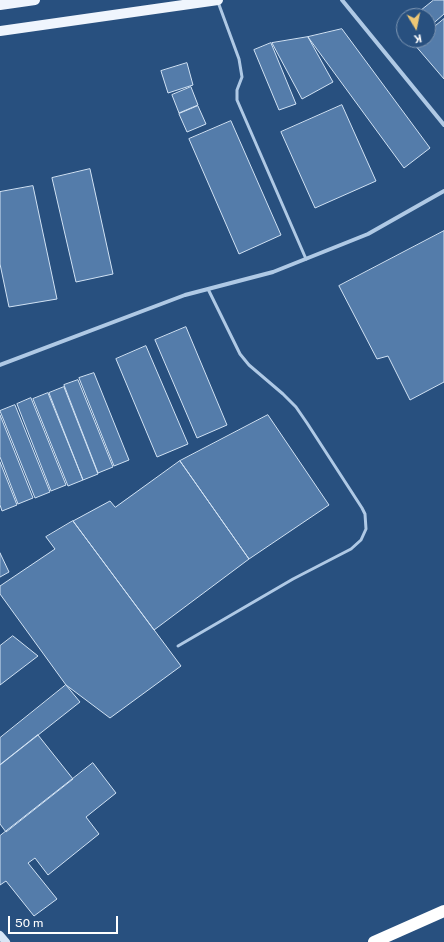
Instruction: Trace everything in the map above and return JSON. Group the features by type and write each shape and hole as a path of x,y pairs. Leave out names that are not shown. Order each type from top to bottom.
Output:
{"highway":[{"path":"374,942 444,911"}],"main road":[{"path":"0,5 35,0"},
{"path":"0,31 217,0"},
{"path":"0,935 6,942"}],"street":[{"path":"342,0 444,126"},
{"path":"0,365 185,295 273,272 368,234 444,191"}],"lane":[{"path":"217,0 239,58 242,77 237,90 237,100 306,259"},
{"path":"178,646 293,579 351,549 361,540 366,529 365,514 362,508 312,429 283,394 250,365 240,354 208,289"}],"building":[{"path":"434,0 444,0 444,14 436,21 436,8 424,8"},
{"path":"444,19 444,79 417,48 436,48 436,26"},
{"path":"342,29 430,148 404,168 308,37"},
{"path":"308,37 333,82 302,99 272,43"},
{"path":"271,43 296,104 279,110 254,50"},
{"path":"187,63 193,85 168,93 161,71"},
{"path":"191,87 198,105 179,113 172,95"},
{"path":"342,105 376,181 315,208 281,132"},
{"path":"198,106 206,124 187,132 179,114"},
{"path":"231,121 281,235 239,254 189,139"},
{"path":"90,169 113,274 76,282 52,178"},
{"path":"33,186 57,299 9,307 0,264 0,192"},
{"path":"444,231 444,382 410,400 388,356 377,359 339,286"},
{"path":"186,327 227,425 197,438 155,340"},
{"path":"146,346 188,444 157,457 116,359"},
{"path":"94,373 129,460 114,466 79,378"},
{"path":"78,380 113,467 98,473 64,385"},
{"path":"64,387 98,474 83,480 49,393"},
{"path":"48,393 83,480 68,486 33,399"},
{"path":"31,398 66,485 51,491 17,404"},
{"path":"15,405 50,492 35,498 0,411"},
{"path":"0,415 33,498 18,504 0,457"},
{"path":"268,415 329,505 249,559 180,461"},
{"path":"180,461 249,559 154,630 73,521 110,501 115,507"},
{"path":"0,462 17,505 2,511 0,505"},
{"path":"73,521 181,666 110,718 66,685 0,594 0,586 55,549 46,537"},
{"path":"0,553 9,572 0,577"},
{"path":"13,636 38,656 0,685 0,646"},
{"path":"66,685 80,702 0,765 0,738"},
{"path":"38,735 73,779 6,832 0,824 0,765"},
{"path":"93,763 116,793 86,817 99,834 48,875 35,858 28,863 57,899 34,916 6,881 0,885 0,836"}]}
